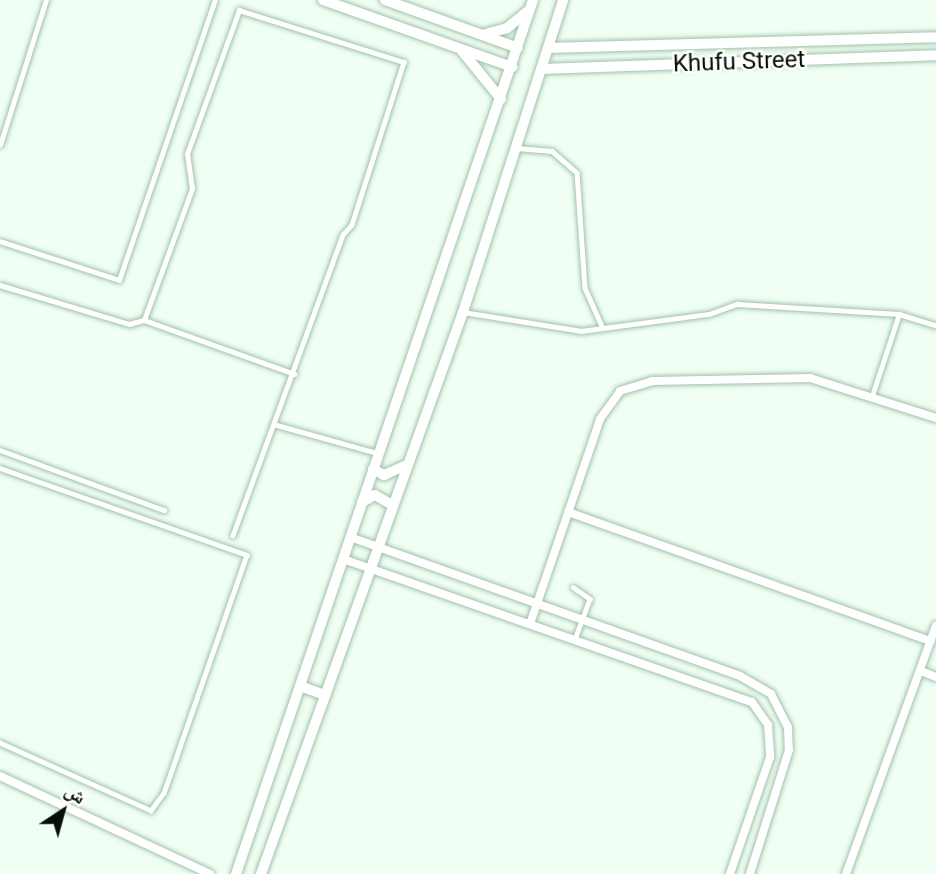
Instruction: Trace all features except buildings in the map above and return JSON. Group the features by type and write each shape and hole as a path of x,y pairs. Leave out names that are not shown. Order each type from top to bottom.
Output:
{"street":[{"path":"323,0 512,67"},
{"path":"385,0 518,48"},
{"path":"261,874 463,312 563,0"},
{"path":"482,35 507,28 532,5"},
{"path":"236,874 532,5"},
{"name":"Khufu Street","path":"548,48 936,37"},
{"path":"461,49 501,99"},
{"name":"Khufu Street","path":"541,69 936,55"},
{"path":"531,621 607,403 635,384 810,378 936,418"},
{"path":"373,469 384,475 406,465"},
{"path":"362,502 375,495 392,505"},
{"path":"568,512 931,641"},
{"path":"350,537 740,676 782,709 789,750 750,874"},
{"path":"343,559 738,693 761,711 770,757 730,874"},
{"path":"846,874 936,626"},
{"path":"921,671 936,677"},
{"path":"300,686 325,695"},
{"path":"0,776 210,874"}],"lane":[{"path":"0,145 46,0"},
{"path":"0,241 119,280 215,0"},
{"path":"144,320 192,190 187,154 239,10 404,62 277,425 233,535"},
{"path":"516,148 552,151 577,173 585,288 602,326"},
{"path":"0,285 129,324 144,320 295,374"},
{"path":"463,312 581,331 602,326 709,314 737,304 899,314 936,325"},
{"path":"872,396 899,314"},
{"path":"277,425 378,453"},
{"path":"0,450 164,510"},
{"path":"0,468 247,555 164,793 151,811 0,743"},
{"path":"573,587 589,596 576,637"}]}
